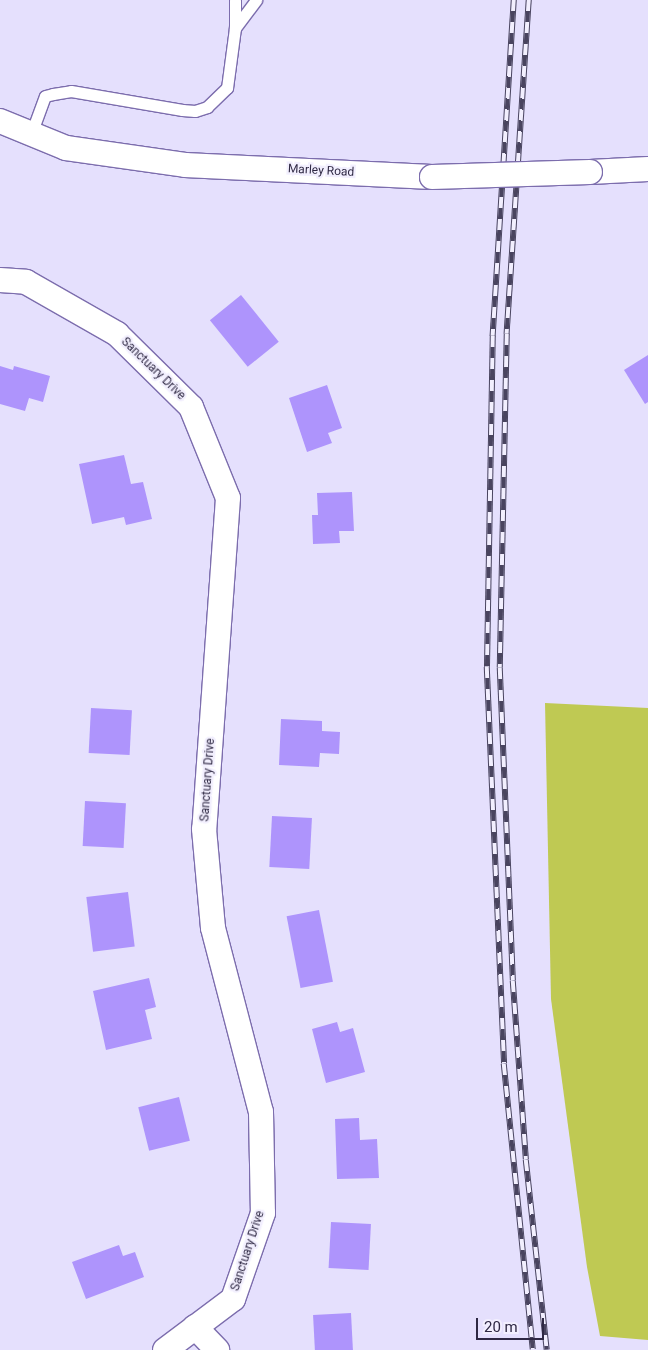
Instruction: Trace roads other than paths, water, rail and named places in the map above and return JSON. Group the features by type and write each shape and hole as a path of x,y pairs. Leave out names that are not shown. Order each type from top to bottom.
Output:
{"street":[{"name":"Marley Road","path":"0,121 66,148 185,164 432,177 648,169"},
{"name":"Sanctuary Drive","path":"0,280 26,282 117,334 191,407 228,498 204,829 213,928 261,1112 263,1213 232,1299 165,1350"},
{"path":"195,1327 216,1350"}],"lane":[{"path":"30,134 45,96 71,91 182,110 196,111 207,107 227,88 235,28 235,0"},
{"path":"235,28 256,0"}],"railway":[{"path":"514,0 493,336 487,667 504,1064 533,1350"},
{"path":"529,0 507,334 500,668 513,981 526,1160 547,1350"}]}
